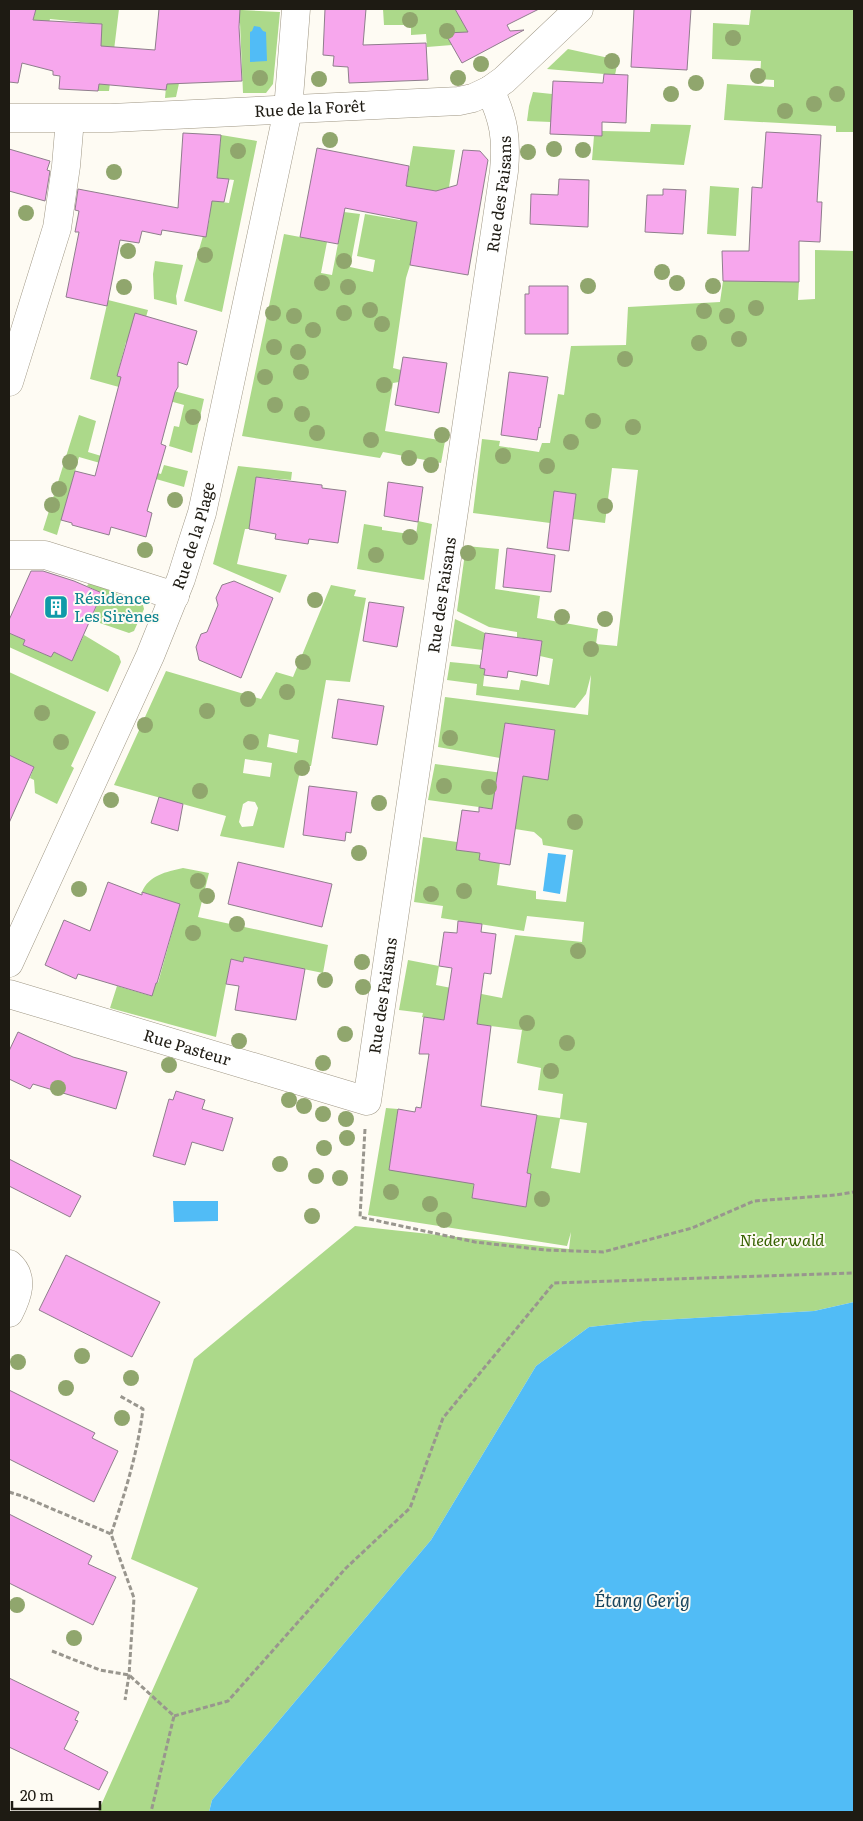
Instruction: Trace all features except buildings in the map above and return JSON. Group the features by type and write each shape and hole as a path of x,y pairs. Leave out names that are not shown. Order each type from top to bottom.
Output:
{"street":[{"name":"Rue de la Plage","path":"9,963 150,656 175,596 202,512 288,110 296,9"},
{"name":"Rue de la Forêt","path":"9,118 70,119 288,110 440,103 473,98 490,90 517,68 578,9"},
{"name":"Rue des Faisans","path":"367,1101 504,171 506,151 504,127 490,90"},
{"path":"9,382 57,228 66,166 70,119"},
{"path":"9,555 45,555 175,596"},
{"name":"Rue Pasteur","path":"9,994 367,1101"},
{"path":"9,1264 12,1266 18,1281 16,1296 9,1313"}],"path":[{"path":"367,1101 360,1217 475,1242 545,1250 603,1252 692,1228 754,1201 854,1192"},
{"path":"174,1716 228,1701 346,1568 410,1508 443,1418 554,1282 854,1273"},
{"path":"120,1396 143,1408 141,1427 122,1504 111,1534 134,1598 129,1675 125,1700"},
{"path":"9,1492 111,1534"},
{"path":"52,1650 100,1670 129,1675 174,1716"},
{"path":"151,1812 174,1716"}],"green space":[{"path":"36,9 119,9 109,91 98,91 101,24 50,19 39,59 24,57"},
{"path":"160,9 223,9 280,12 273,84 266,93 243,93 240,23 193,20 176,97 165,98 170,42 156,40"},
{"path":"383,9 455,9 470,35 452,45 427,47 426,34 411,35 411,25 384,25"},
{"path":"751,9 854,9 854,132 836,132 836,126 724,120 727,84 774,87 774,80 760,79 761,61 712,59 713,23 749,25"},
{"path":"568,49 618,60 615,75 547,69"},
{"path":"533,92 552,94 551,122 527,121"},
{"path":"651,124 691,125 684,165 592,160 594,136 601,136 602,131 650,132"},
{"path":"221,135 257,141 222,312 184,301 203,236 206,236 210,216 202,199 229,203 234,180 217,178"},
{"path":"413,146 455,150 449,187 443,192 422,189 410,265 406,278 393,368 401,370 399,382 393,383 385,431 445,441 441,463 383,452 380,458 242,436 284,234 327,242 321,273 332,275 344,212 360,214 350,267 373,272 375,260 357,256 365,214 400,220"},
{"path":"710,186 739,188 736,236 707,234"},
{"name":"Niederwald","path":"815,250 854,251 854,1302 814,1311 643,1321 589,1327 536,1366 431,1540 212,1800 209,1812 98,1812 198,1588 131,1559 194,1359 355,1226 569,1249 571,1232 567,1246 368,1215 386,1108 398,1109 389,1170 475,1172 472,1198 526,1207 531,1174 527,1173 537,1115 560,1118 563,1094 538,1090 541,1068 517,1063 522,1030 422,1017 423,1013 399,1010 408,960 439,966 436,985 502,998 515,935 582,942 584,922 527,916 524,931 441,918 443,906 414,902 423,837 457,842 457,850 480,853 479,860 500,863 497,885 536,891 536,899 566,902 573,850 543,845 542,839 534,832 515,829 517,817 486,808 428,800 435,764 548,779 555,730 505,723 500,758 438,747 445,697 588,715 591,675 586,694 575,708 476,695 477,684 447,680 450,662 481,665 485,669 483,686 519,690 521,680 549,685 553,659 540,656 542,641 517,637 517,632 489,627 457,611 466,546 499,549 495,589 540,596 537,618 598,629 596,644 617,646 638,470 612,468 605,523 573,519 576,494 554,491 550,523 473,513 482,439 500,441 499,446 539,452 542,443 550,443 558,394 564,395 571,346 626,345 628,307 720,302 723,281 799,282 798,300 815,299","holes":["560,1119 587,1123 580,1173 551,1168"]},
{"path":"155,261 183,265 176,296 177,305 154,299 153,274"},
{"path":"108,300 148,310 138,345 126,342 117,376 204,399 192,453 169,446 174,426 179,427 184,405 90,379"},
{"path":"79,415 96,421 88,452 161,474 164,465 188,471 184,487 79,457 57,535 43,530"},
{"path":"238,466 292,472 291,480 256,477 249,529 245,529 237,564 287,575 280,593 213,564"},
{"path":"418,521 432,524 424,580 357,569 364,524 382,527 382,530 416,535"},
{"path":"90,582 143,605 144,609 134,631 129,633 91,620 102,593 87,586"},
{"path":"331,585 356,590 354,596 366,598 350,682 326,680 311,766 301,766 284,848 220,836 226,816 114,785 166,671 261,699 276,672 293,677","holes":["269,734 299,740 297,753 267,747","245,759 272,763 270,777 243,773","248,801 255,802 258,808 253,826 242,827 239,822 243,804"]},
{"path":"455,619 485,633 483,650 451,646"},
{"path":"9,633 25,640 23,645 51,657 54,652 72,661 84,635 119,656 121,662 108,692 9,647"},
{"path":"9,672 96,712 71,766 74,768 57,804 35,793 34,780 30,778 34,767 9,755"},
{"path":"183,868 209,873 198,917 328,945 323,973 244,957 243,962 231,959 216,1037 110,1008 117,986 151,996 156,983 158,983 180,904 142,892 149,882 159,875"}],"water":[{"path":"254,26 260,27 266,32 267,61 250,62 250,32"},
{"path":"548,853 566,855 560,894 543,891"},
{"path":"173,1201 218,1201 218,1221 174,1222"},
{"name":"Étang Gerig","path":"854,1302 854,1812 209,1812 212,1800 431,1540 536,1366 589,1327 643,1321 814,1311"}],"place":[{"name":"Résidence Les Sirènes","path":"56,607"}]}
